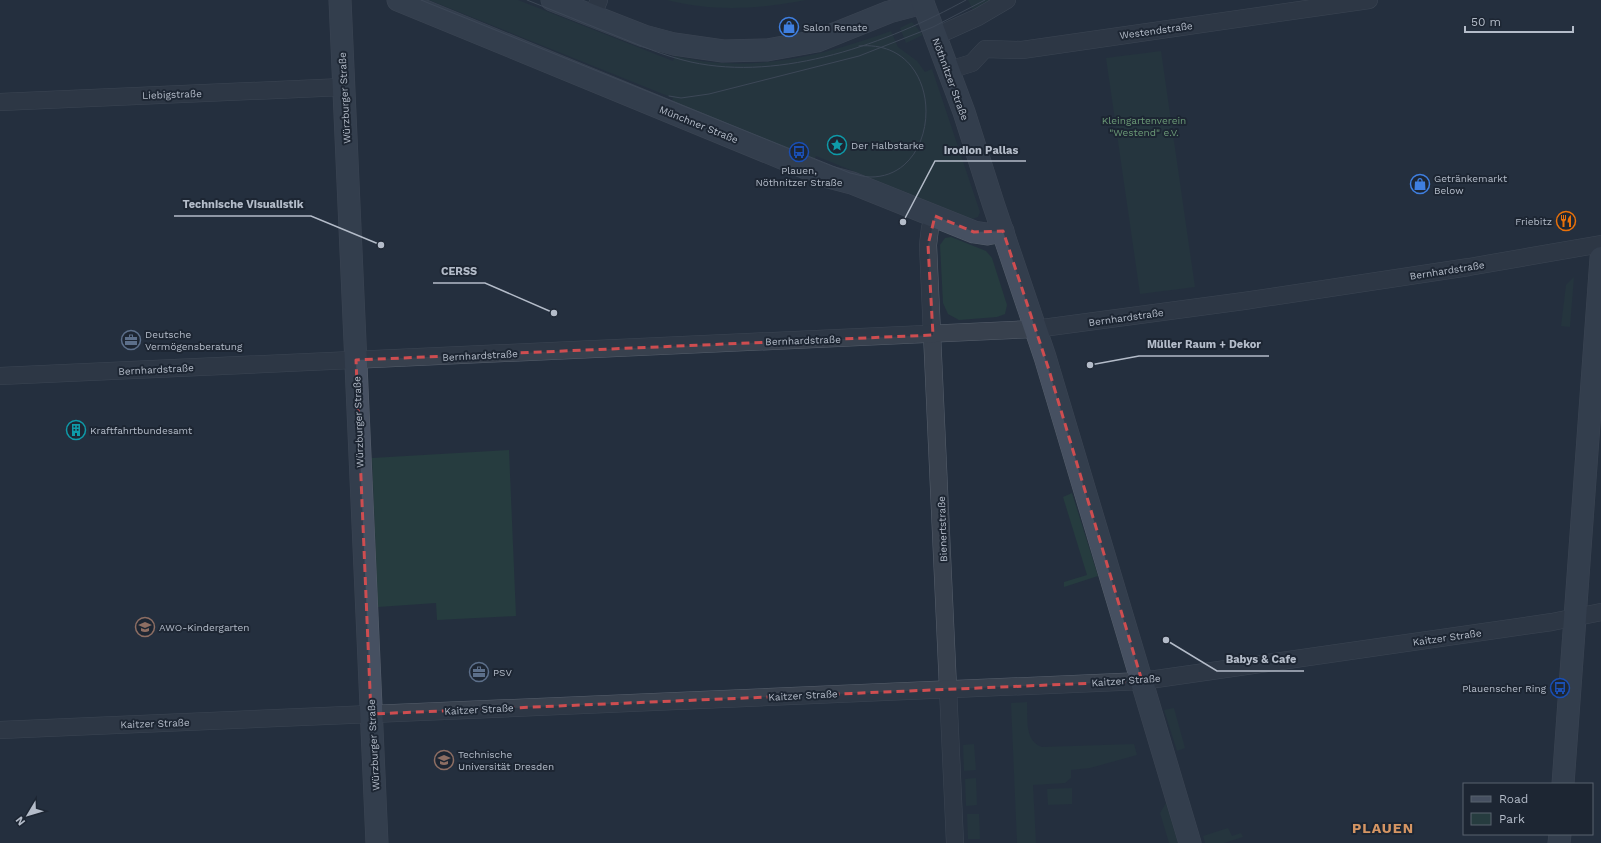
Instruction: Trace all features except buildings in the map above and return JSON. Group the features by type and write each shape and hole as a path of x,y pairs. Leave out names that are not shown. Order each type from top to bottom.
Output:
{"street":[{"name":"Würzburger Straße","path":"340,0 377,843"},
{"name":"Münchner Straße","path":"398,0 829,177 852,183 974,232 987,234 1002,231"},
{"path":"552,0 596,8 644,36 674,44 723,51 767,50 817,41 889,12 925,1"},
{"path":"936,36 978,17 1007,0"},
{"name":"Westendstraße","path":"949,70 972,63 985,49 1022,50 1369,0"},
{"name":"Nöthnitzer Straße","path":"925,1 979,158 1035,329 1190,843"},
{"name":"Liebigstraße","path":"0,102 343,86"},
{"name":"Bienertstraße","path":"935,216 930,228 928,244 955,843"},
{"name":"Bernhardstraße","path":"0,376 933,335 1035,329 1244,301 1558,253 1601,244"},
{"path":"1563,783 1601,258"},
{"name":"Kaitzer Straße","path":"0,730 1142,681 1376,648 1601,612"}],"highlighted area":[{"path":"935,216 974,232 1003,231 1048,367 1142,681 371,714 356,360 933,335 928,245"}],"green space":[{"path":"429,0 518,0 673,61 675,56 703,61 731,63 758,63 784,60 838,48 891,31 898,47 917,61 925,72 932,69 980,212 978,217 972,219 816,156 813,162 671,104 673,98"},
{"path":"667,0 806,0 754,7 719,8 685,4"},
{"path":"968,0 991,0 973,10"},
{"path":"912,22 923,35 906,43 900,28"},
{"name":"Kleingartenverein \"Westend\" e.V.","path":"1161,51 1195,287 1140,294 1106,58"},
{"path":"951,237 986,251 992,258 1007,305 1005,314 997,317 959,320 948,314 943,303 940,245 945,238"},
{"path":"1574,277 1570,327 1561,326 1566,285"},
{"path":"509,450 516,616 437,620 436,603 378,607 372,458"},
{"path":"1072,493 1098,576 1064,587 1064,582 1087,575 1063,497"},
{"path":"1027,702 1027,722 1032,740 1042,747 1134,744 1137,755 1090,768 1071,770 1071,778 1065,783 1033,785 1036,843 1017,843 1011,703"},
{"path":"1174,708 1185,748 1177,751 1164,710"},
{"path":"974,744 976,770 964,771 963,745"},
{"path":"976,778 977,805 966,806 965,779"},
{"path":"1072,788 1072,804 1048,805 1047,789"},
{"path":"1166,803 1178,843 1169,843 1160,813"},
{"path":"967,814 979,814 980,839 968,839"},
{"path":"1228,828 1232,836 1241,833 1243,837 1224,843 1205,843 1203,836"}],"tram line":[{"path":"421,0 850,173 870,177 895,171 912,156 923,134 926,109 921,84 909,63 888,49 859,46"},
{"path":"527,0 681,60 726,67 761,67 797,63 833,55 869,44 903,31 966,0"},
{"path":"669,96 681,98 709,94 859,56 933,27 985,0"}],"place":[{"name":"Salon Renate","path":"789,27"},
{"name":"Der Halbstarke","path":"837,145"},
{"name":"Plauen, Nöthnitzer Straße","path":"799,152"},
{"name":"Getränkemarkt Below","path":"1420,184"},
{"name":"Friebitz","path":"1566,221"},
{"name":"Irodion Pallas","path":"903,222"},
{"name":"Technische Visualistik","path":"381,245"},
{"name":"CERSS","path":"554,313"},
{"name":"Deutsche Vermögensberatung","path":"131,340"},
{"name":"Müller Raum + Dekor","path":"1090,365"},
{"name":"Kraftfahrtbundesamt","path":"76,430"},
{"name":"AWO-Kindergarten","path":"145,627"},
{"name":"Babys & Cafe","path":"1166,640"},
{"name":"PSV","path":"479,672"},
{"name":"Plauenscher Ring","path":"1560,688"},
{"name":"Technische Universität Dresden","path":"444,760"}],"district":[{"name":"PLAUEN","path":"1383,828"}]}
